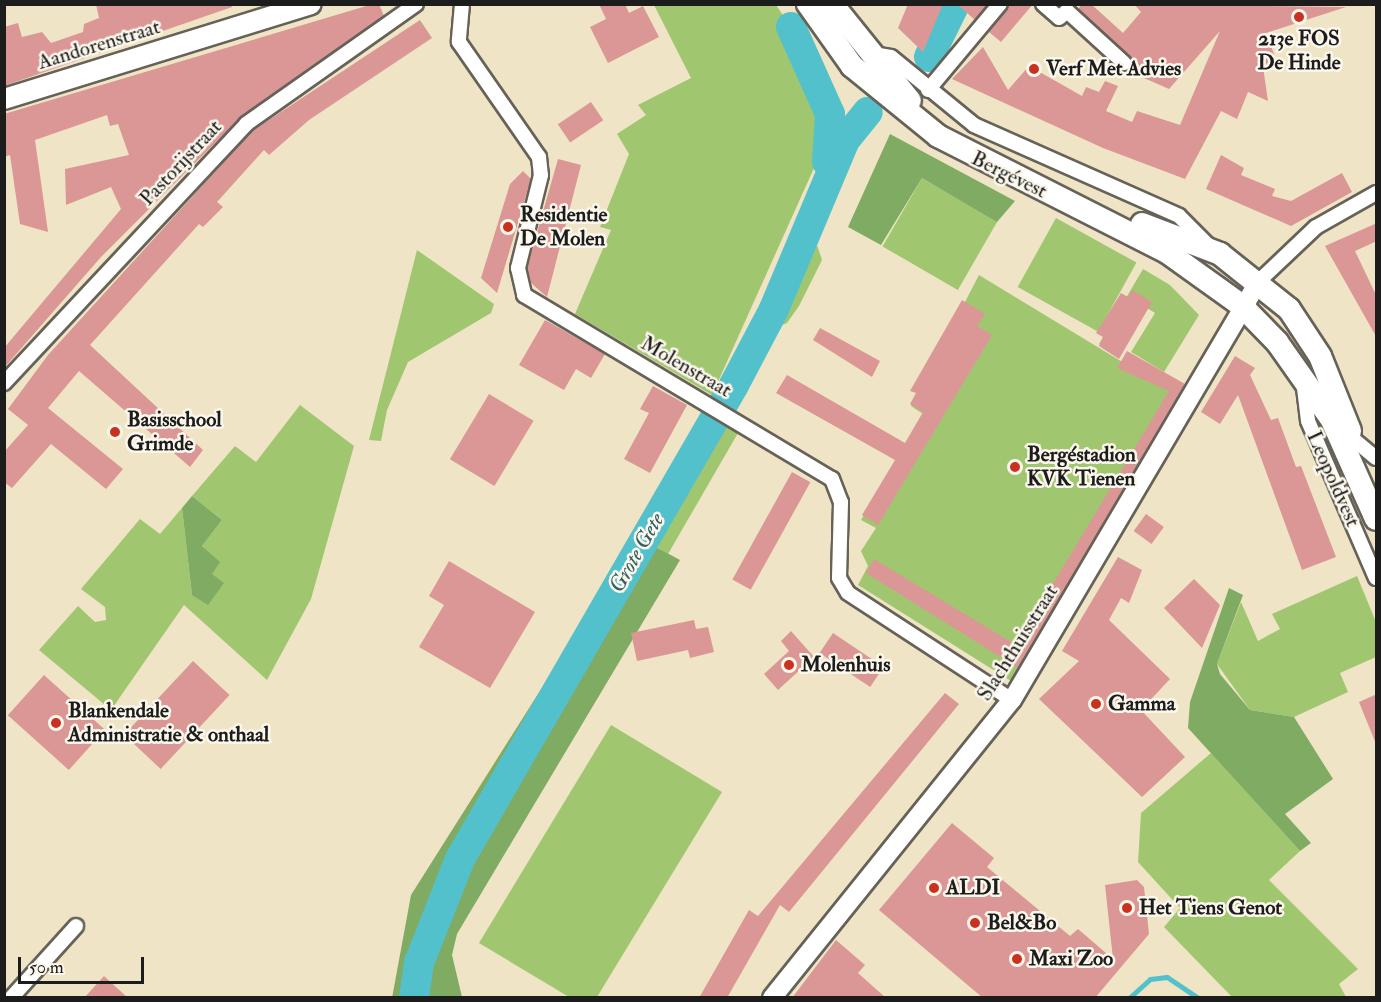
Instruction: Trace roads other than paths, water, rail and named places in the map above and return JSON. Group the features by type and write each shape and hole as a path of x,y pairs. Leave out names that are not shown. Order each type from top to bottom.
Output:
{"main road":[{"name":"Aandorenstraat","path":"4,99 311,4"},
{"name":"Bergévest","path":"808,4 852,66 938,136 1167,252 1241,305"},
{"name":"Bergévest","path":"832,4 867,53 918,108 973,145 1215,253 1258,282"},
{"name":"Leopoldvest","path":"1258,282 1311,340 1377,494"},
{"name":"Leopoldvest","path":"1241,305 1303,378 1332,420 1377,519"}],"street":[{"name":"Pastorijstraat","path":"4,383 102,272 246,124 416,4"},
{"name":"Molenstraat","path":"462,4 459,42 539,157 541,175 518,268 524,295 811,463 839,489 839,578 848,593 1012,700"},
{"path":"928,90 999,4"},
{"path":"1043,4 1059,18 1067,11 1124,63"},
{"name":"Bergévest","path":"867,53 891,57 928,90 987,132 1179,216 1215,253"},
{"path":"1258,282 1308,233 1377,193"},
{"name":"Slachthuisstraat","path":"772,998 1012,700 1192,401 1241,305 1258,282"},
{"name":"Leopoldvest","path":"1303,378 1308,421 1377,578"},
{"name":"Leopoldvest","path":"1352,438 1377,458"},
{"path":"11,998 76,926"}],"waterway":[{"name":"Grote Gete","path":"929,57 955,4"},
{"path":"791,27 830,114 827,162"},
{"name":"Grote Gete","path":"414,998 419,963 460,859 734,385 774,309 845,140 868,112"},
{"path":"1129,998 1150,979 1167,977 1198,998"}],"place":[{"name":"213e FOS De Hinde","path":"1299,17"},
{"name":"Verf Met Advies","path":"1034,69"},
{"name":"Residentie De Molen","path":"508,227"},
{"name":"Basisschool Grimde","path":"115,432"},
{"name":"Bergéstadion KVK Tienen","path":"1015,467"},
{"name":"Molenhuis","path":"789,665"},
{"name":"Gamma","path":"1096,704"},
{"name":"Blankendale Administratie & onthaal","path":"56,723"},
{"name":"ALDI","path":"934,888"},
{"name":"Het Tiens Genot","path":"1127,908"},
{"name":"Bel&Bo","path":"975,923"},
{"name":"Maxi Zoo","path":"1017,959"}]}
